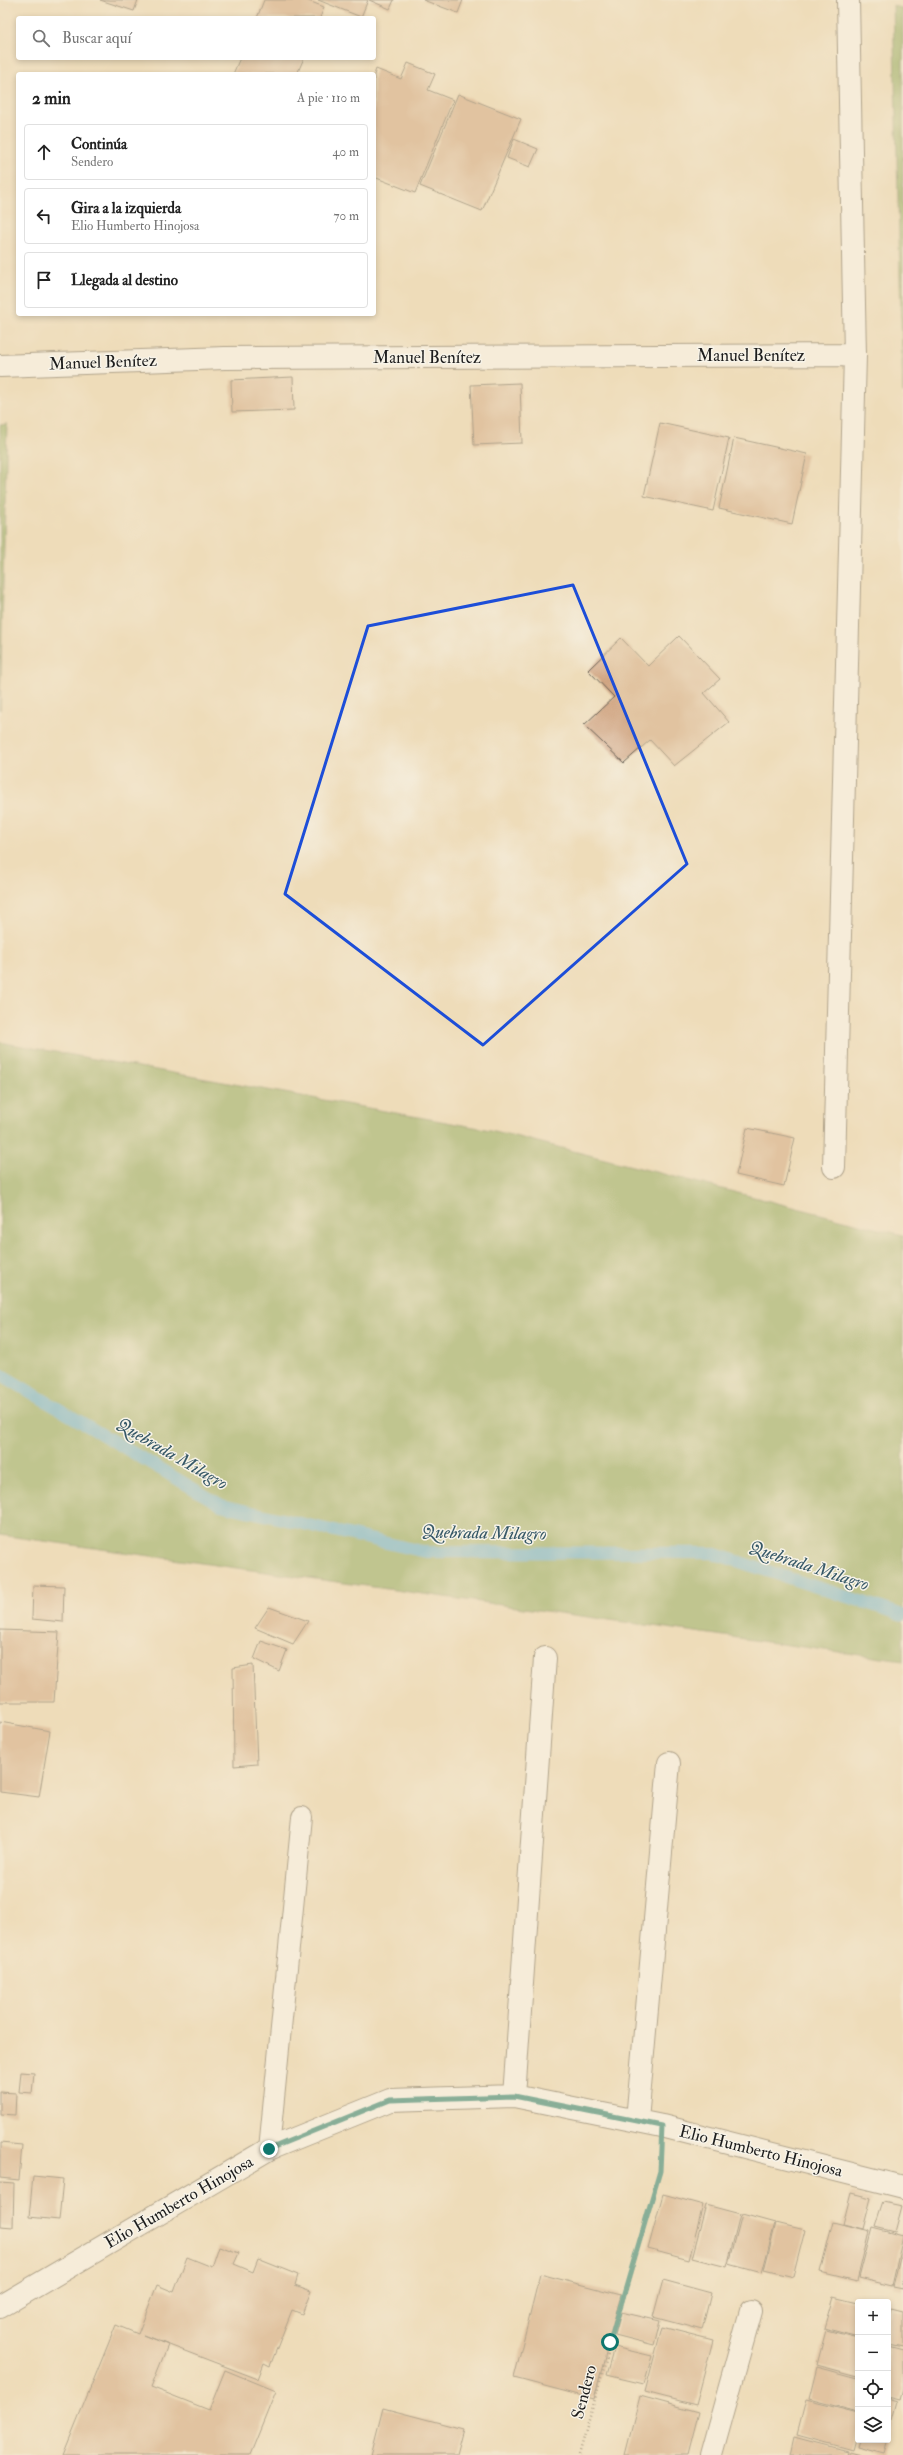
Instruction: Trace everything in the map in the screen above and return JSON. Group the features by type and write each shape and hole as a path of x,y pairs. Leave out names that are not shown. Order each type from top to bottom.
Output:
{"street":[{"path":"834,1167 855,355 848,0"},
{"name":"Manuel Benítez","path":"0,366 225,358 855,355"},
{"path":"514,2096 545,1658"},
{"path":"637,2120 669,1763"},
{"name":"Elio Humberto Hinojosa","path":"0,2307 269,2149 390,2100 514,2096 637,2120 903,2187"},
{"path":"711,2455 751,2311"}],"lane":[{"path":"269,2149 302,1817"}],"path":[{"name":"Sendero","path":"579,2455 660,2171 662,2126"}],"highlighted area":[{"path":"573,585 687,864 483,1045 285,894 368,626"}],"green space":[{"path":"893,5 903,9 903,393"},
{"path":"7,424 0,710 0,425"},
{"path":"0,1042 491,1130 903,1235 903,1661 0,1535"}],"building":[{"path":"100,0 138,0 134,11"},
{"path":"264,0 306,0 324,7 321,16 258,16"},
{"path":"318,0 368,0 361,16"},
{"path":"369,0 394,0 390,9"},
{"path":"423,0 463,0 458,13"},
{"path":"239,60 303,60 298,72 234,72"},
{"path":"408,63 435,74 428,90 453,100 415,193 376,178 376,69 401,79"},
{"path":"458,94 521,119 482,211 420,186"},
{"path":"514,139 538,149 530,167 507,158"},
{"path":"293,377 294,410 232,412 231,380"},
{"path":"520,383 522,443 474,445 471,385"},
{"path":"660,423 729,438 713,511 644,496"},
{"path":"734,438 807,454 792,524 719,508"},
{"path":"679,636 720,679 704,693 729,722 674,766 650,740 624,763 584,725 614,697 588,670 621,638 648,666"},
{"path":"747,1128 795,1138 784,1186 736,1175"},
{"path":"33,1585 64,1586 63,1622 32,1619"},
{"path":"269,1607 308,1621 293,1644 255,1628"},
{"path":"0,1630 59,1632 54,1702 0,1702"},
{"path":"261,1641 287,1650 279,1671 254,1659"},
{"path":"253,1665 257,1764 234,1766 233,1668"},
{"path":"0,1722 50,1731 39,1797 0,1792"},
{"path":"21,2072 34,2073 32,2093 19,2092"},
{"path":"0,2092 16,2093 15,2115 0,2114"},
{"path":"0,2143 22,2145 19,2180 0,2178"},
{"path":"33,2176 63,2179 59,2220 29,2217"},
{"path":"0,2182 14,2183 13,2227 0,2226"},
{"path":"851,2193 871,2198 863,2229 843,2224"},
{"path":"663,2194 703,2205 689,2260 648,2249"},
{"path":"883,2202 902,2206 895,2232 875,2227"},
{"path":"706,2205 740,2214 727,2267 692,2258"},
{"path":"742,2214 775,2223 762,2273 729,2264"},
{"path":"833,2222 869,2231 857,2281 820,2272"},
{"path":"776,2223 805,2230 793,2277 764,2270"},
{"path":"872,2228 903,2236 892,2286 859,2278"},
{"path":"219,2246 239,2253 234,2264 253,2272 258,2259 298,2275 295,2285 311,2291 302,2314 292,2310 270,2366 264,2363 258,2379 143,2335 168,2345 151,2387 209,2410 225,2370 276,2391 250,2455 63,2455 116,2325 138,2334 157,2285 174,2292 187,2257 212,2267"},
{"path":"903,2250 903,2289 893,2287"},
{"path":"540,2274 621,2295 594,2399 514,2378"},
{"path":"663,2280 711,2293 702,2330 653,2317"},
{"path":"833,2297 855,2302 855,2336 824,2328"},
{"path":"891,2309 903,2312 903,2347 891,2345"},
{"path":"621,2312 660,2321 654,2345 615,2335"},
{"path":"662,2327 713,2340 696,2405 645,2392"},
{"path":"826,2330 855,2337 855,2375 817,2365"},
{"path":"614,2347 652,2356 644,2384 606,2375"},
{"path":"891,2347 903,2350 903,2389 900,2400 891,2398"},
{"path":"817,2367 855,2377 855,2411 809,2399"},
{"path":"640,2396 699,2412 688,2455 625,2455"},
{"path":"806,2400 855,2412 855,2439 852,2450 797,2435"},
{"path":"891,2400 898,2402 893,2421 891,2421"},
{"path":"383,2408 463,2429 456,2455 371,2455"},
{"path":"794,2437 847,2451 846,2455 790,2455"},
{"path":"858,2443 887,2443 884,2454 857,2447"},
{"path":"849,2452 860,2455 848,2455"}],"waterway":[{"name":"Quebrada Milagro","path":"0,1374 221,1505 426,1552 712,1553 903,1615"}],"route":[{"path":"269,2149 390,2100 514,2096 662,2126 660,2171 610,2342"}]}
